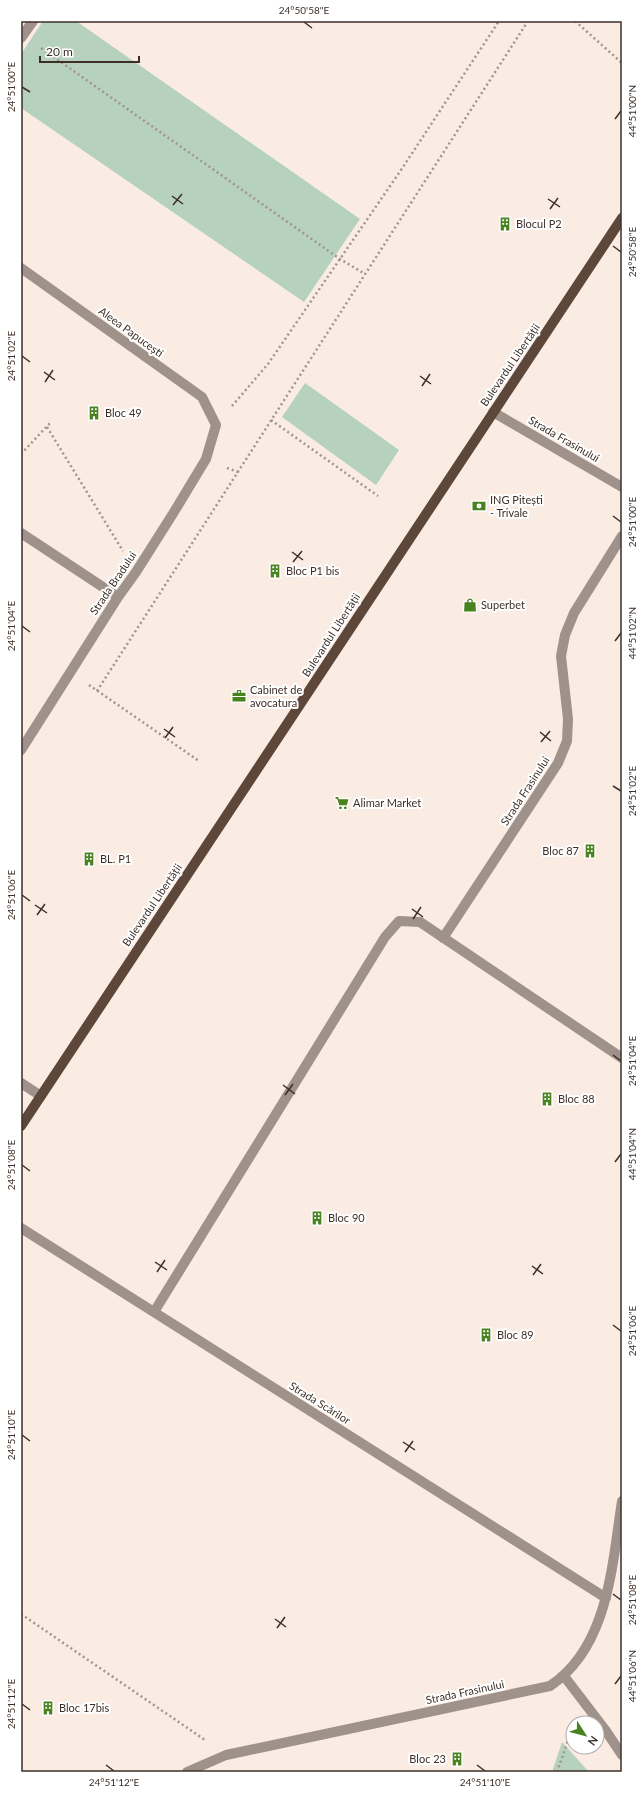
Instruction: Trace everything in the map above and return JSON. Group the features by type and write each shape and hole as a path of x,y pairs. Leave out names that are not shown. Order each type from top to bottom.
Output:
{"main road":[{"name":"Bulevardul Libertății","path":"21,1126 622,218"}],"street":[{"path":"22,37 33,21"},
{"name":"Aleea Papucești","path":"21,268 202,397 216,425"},
{"name":"Strada Frasinului","path":"493,412 622,487"},
{"name":"Strada Bradului","path":"21,750 118,597 136,572 206,459 216,425"},
{"path":"21,533 118,597"},
{"name":"Strada Frasinului","path":"443,938 558,763 567,741 568,734 568,719 561,656 565,635 574,613 622,536"},
{"path":"154,1312 385,937 399,921 420,922 622,1058"},
{"path":"21,1083 41,1096"},
{"name":"Strada Scărilor","path":"21,1228 606,1598"},
{"name":"Strada Frasinului","path":"187,1772 226,1755 550,1686 564,1676 583,1652 601,1615 606,1598 622,1501"},
{"path":"564,1676 606,1731 622,1755"}],"path":[{"path":"216,425 268,364 499,21"},
{"path":"97,691 528,21"},
{"path":"575,21 622,63"},
{"path":"22,37 340,259 365,274"},
{"path":"271,420 378,496"},
{"path":"21,454 50,423"},
{"path":"47,427 136,572"},
{"path":"70,672 199,761"},
{"path":"21,1614 226,1755"},
{"path":"557,1772 565,1749"}],"green space":[{"path":"43,21 76,21 360,219 304,302 21,108 21,54"},
{"path":"305,383 399,450 376,485 282,417"},
{"path":"562,1742 565,1745 565,1755 574,1755 589,1772 552,1772"}],"place":[{"name":"Blocul P2","path":"505,224"},
{"name":"Bloc 49","path":"94,413"},
{"name":"ING Pitești - Trivale","path":"479,506"},
{"name":"Bloc P1 bis","path":"275,571"},
{"name":"Superbet","path":"470,605"},
{"name":"Cabinet de avocatura","path":"239,696"},
{"name":"Alimar Market","path":"342,803"},
{"name":"Bloc 87","path":"590,851"},
{"name":"BL. P1","path":"89,859"},
{"name":"Bloc 88","path":"547,1099"},
{"name":"Bloc 90","path":"317,1218"},
{"name":"Bloc 89","path":"486,1335"},
{"name":"Bloc 17bis","path":"48,1708"},
{"name":"Bloc 23","path":"457,1759"}]}
